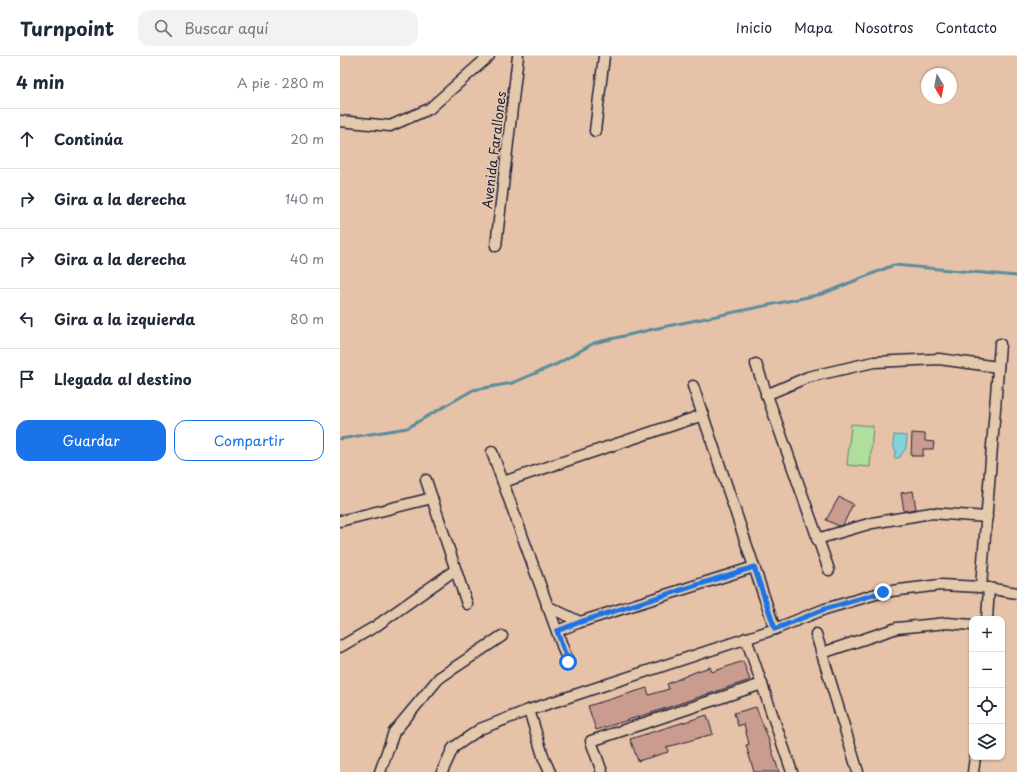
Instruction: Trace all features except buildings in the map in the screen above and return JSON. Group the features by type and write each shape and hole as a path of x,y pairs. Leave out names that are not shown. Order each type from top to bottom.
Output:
{"street":[{"path":"340,121 390,126 404,120 429,109 489,56"},
{"name":"Avenida Farallones","path":"496,246 518,56"},
{"path":"595,131 604,56"},
{"path":"987,616 985,588 987,517 1000,344"},
{"path":"766,394 808,378 874,362 939,359 998,366"},
{"path":"756,364 829,570"},
{"path":"693,386 775,629"},
{"path":"503,482 703,415"},
{"path":"492,452 568,662"},
{"path":"426,480 467,604"},
{"path":"340,521 432,498"},
{"path":"817,539 872,523 931,513 987,517"},
{"path":"557,631 580,622 754,567"},
{"path":"340,647 376,626 455,570"},
{"path":"442,772 454,748 480,730 529,710 775,629 825,609 883,592 940,585 985,588 1017,593"},
{"path":"548,606 580,622"},
{"path":"822,653 897,628 947,623 969,625"},
{"path":"816,634 858,772"},
{"path":"380,772 394,732 439,678 502,636"},
{"path":"746,638 792,772"},
{"path":"602,772 590,740 762,684"},
{"path":"529,710 544,759 550,772"},
{"path":"973,772 975,760"}],"green space":[{"path":"851,424 873,426 870,467 847,465"}],"water":[{"path":"894,435 907,436 906,448 899,458 895,458 894,456 896,452 893,444"}],"waterway":[{"path":"340,439 407,428 473,390 512,383 557,364 594,343 658,328 822,294 894,265 1017,276"}],"route":[{"path":"568,662 557,631 580,622 754,567 775,629 825,609 883,592"}]}
